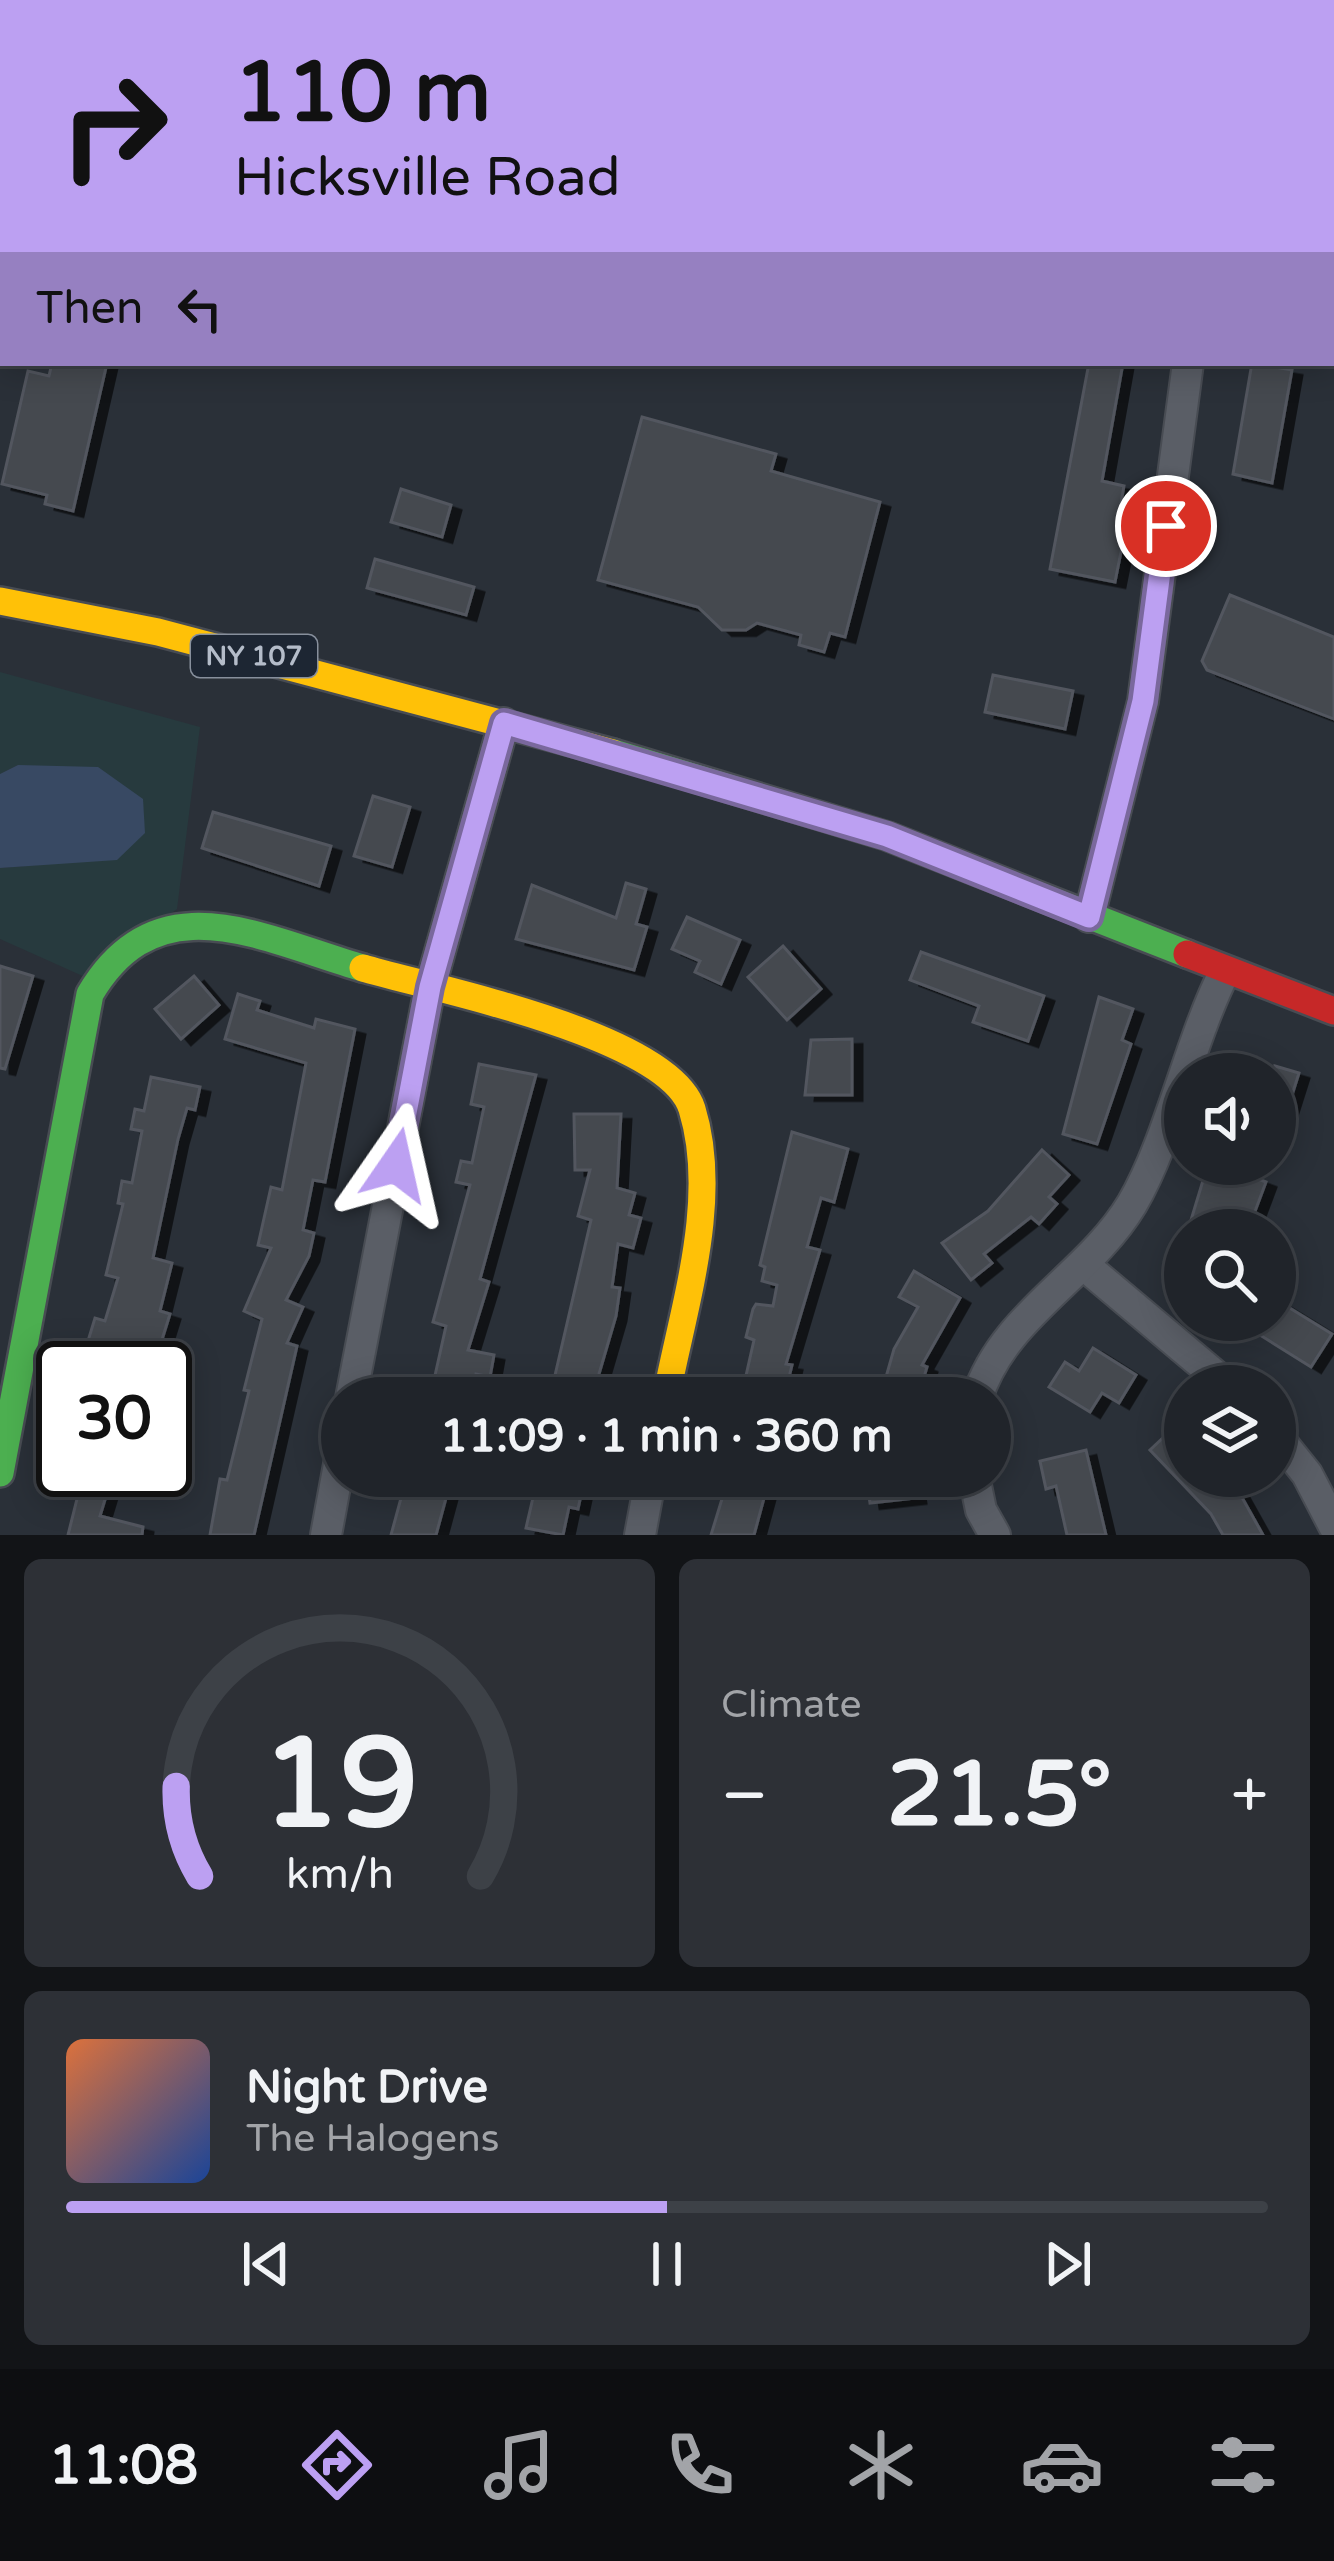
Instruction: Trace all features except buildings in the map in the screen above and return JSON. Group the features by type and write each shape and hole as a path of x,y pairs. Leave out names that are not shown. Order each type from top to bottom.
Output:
{"street":[{"path":"1188,366 1143,701 1099,921 1334,1011"},
{"name":"NY 107","path":"0,602 158,632 504,723 887,836 1099,921"},
{"path":"356,1377 430,987 504,723"},
{"path":"0,1473 82,1022 105,964 151,929 205,923 609,1039 702,1095 698,1225 670,1377"},
{"path":"986,1377 1002,1342 1084,1264 1132,1204 1225,971"},
{"path":"1084,1264 1203,1365"},
{"path":"1296,1460 1334,1526"},
{"path":"326,1535 333,1497"},
{"path":"640,1535 647,1497"},
{"path":"978,1497 995,1535"}],"green space":[{"path":"0,672 200,727 177,909 85,977 0,939 0,868 49,864 18,765 0,774"}],"water":[{"path":"18,765 98,767 143,799 145,833 117,860 0,868 0,774"}],"traffic: fast":[{"path":"613,753 887,836 1187,954"},
{"path":"0,1473 90,994 117,959 147,937 180,928 250,933 363,968"}],"traffic: slow":[{"path":"0,601 158,632 613,753"},
{"path":"363,968 492,1002 597,1037 641,1059 674,1083 692,1109 702,1180 696,1254 670,1377"}],"traffic: jam":[{"path":"1187,954 1334,1011"}],"route":[{"path":"396,1165 430,987 504,723 887,836 1089,917 1143,701 1166,526"}]}
